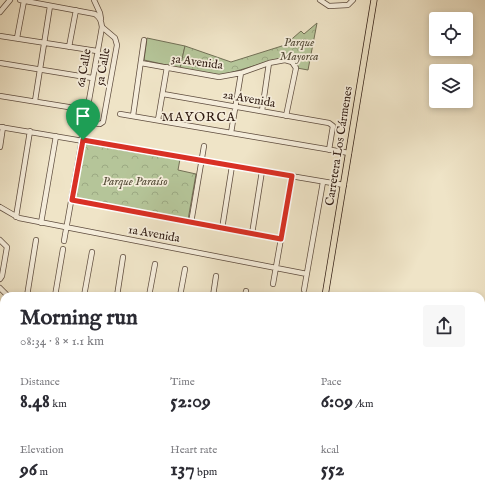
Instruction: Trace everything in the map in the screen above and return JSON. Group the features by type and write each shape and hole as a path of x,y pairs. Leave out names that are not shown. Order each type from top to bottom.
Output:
{"main road":[{"name":"Carretera Los Cármenes","path":"326,292 374,0"}],"street":[{"path":"0,12 10,0"},
{"path":"17,38 22,0 94,14 100,18"},
{"name":"6a Calle","path":"64,241 102,27 100,13 94,0"},
{"path":"320,0 330,6 348,5 352,2"},
{"path":"35,101 50,6"},
{"path":"69,47 76,10"},
{"name":"5a Calle","path":"86,122 100,124 103,122 117,46 114,38 102,27"},
{"path":"0,36 97,51"},
{"path":"133,116 144,40"},
{"name":"3a Avenida","path":"141,63 219,77 241,73 269,63 288,60 292,62 296,68 286,116"},
{"path":"0,63 92,78"},
{"path":"262,111 269,63"},
{"path":"158,120 167,68"},
{"path":"231,133 241,73"},
{"name":"2a Avenida","path":"163,94 332,124 333,126 329,150"},
{"path":"0,96 87,110"},
{"path":"120,114 349,153"},
{"path":"0,147 2,127 344,185"},
{"path":"16,216 30,132"},
{"path":"41,223 56,136"},
{"path":"191,223 204,146"},
{"path":"222,229 232,166"},
{"path":"252,234 262,171"},
{"path":"273,284 292,176"},
{"path":"304,290 323,182"},
{"path":"72,200 281,239"},
{"name":"1a Avenida","path":"0,207 19,218 67,229 307,274"},
{"path":"0,240 7,247 2,276 0,279"},
{"path":"28,292 36,240"},
{"path":"56,292 63,249"},
{"path":"85,292 92,252"},
{"path":"118,292 123,258"},
{"path":"150,292 155,264"},
{"path":"181,292 185,269"},
{"path":"213,292 216,276"}],"green space":[{"name":"Parque Mayorca","path":"317,23 308,70 297,68 292,60 284,58 219,76 180,68 185,46 231,62 285,45 301,31 304,34"},
{"path":"147,38 185,46 180,68 144,60"},
{"name":"Parque Paraíso","path":"84,143 180,159 178,170 196,174 188,220 75,199"}],"district":[{"name":"MAYORCA","path":"199,117"}],"route":[{"path":"83,140 292,176 281,239 72,200 83,140"}]}
